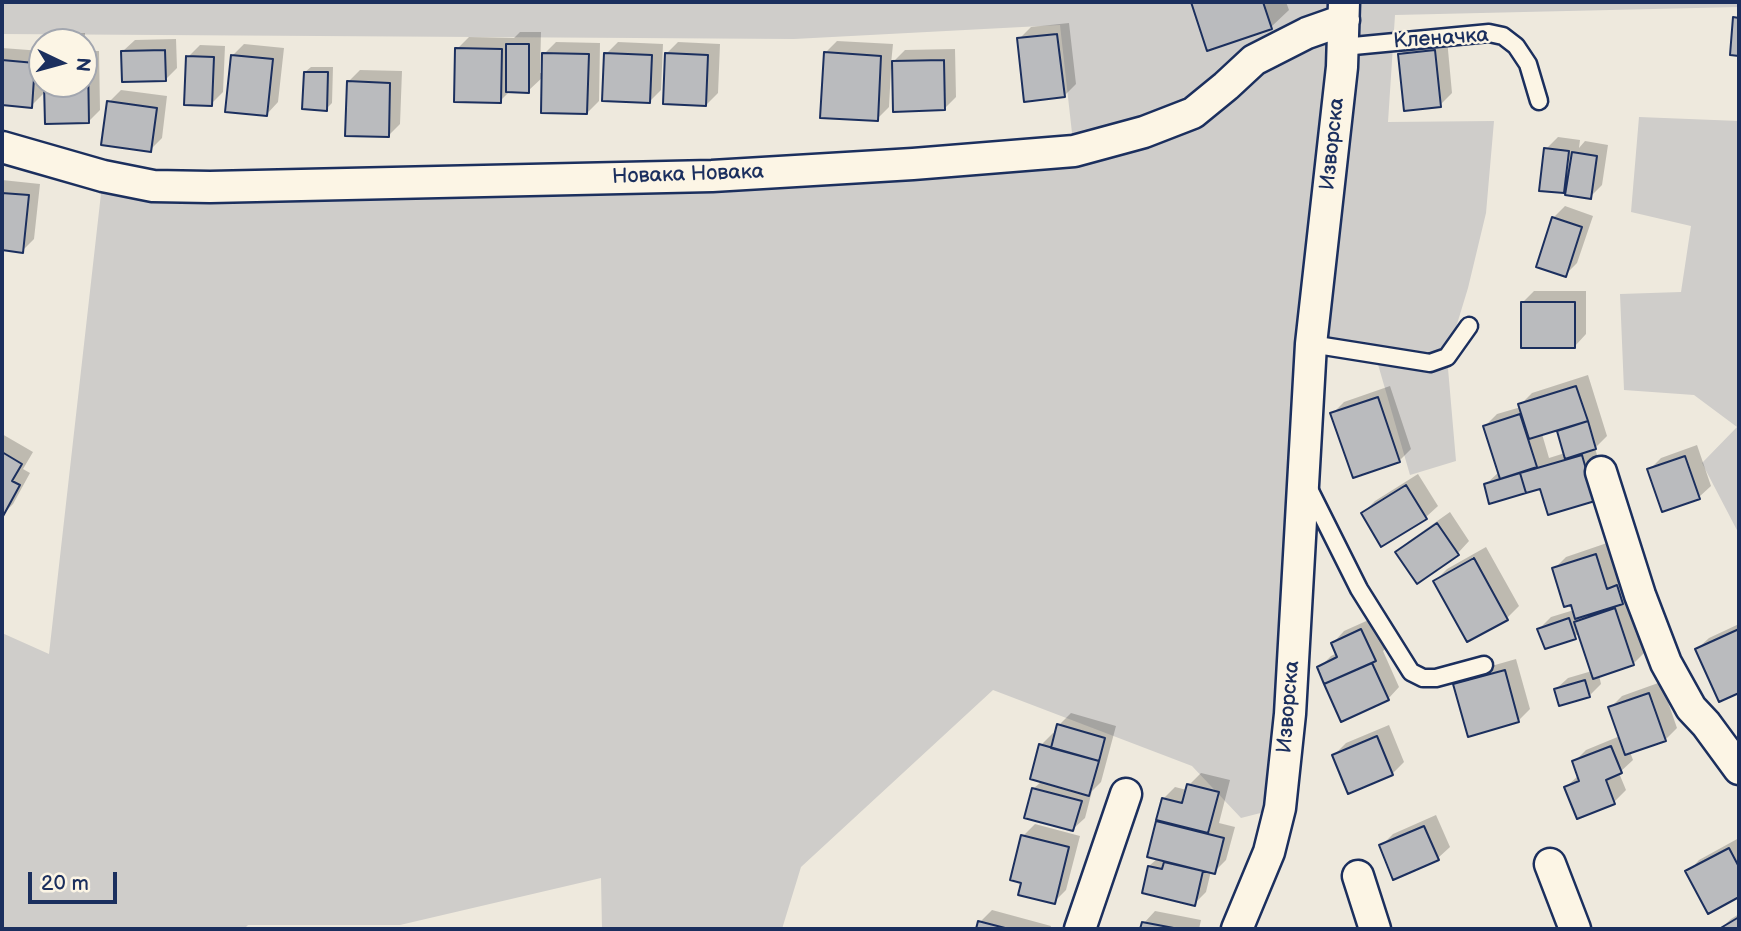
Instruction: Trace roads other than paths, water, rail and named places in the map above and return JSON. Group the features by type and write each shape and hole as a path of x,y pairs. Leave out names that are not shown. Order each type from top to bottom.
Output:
{"street":[{"name":"Новака Новака","path":"2,147 103,176 153,186 210,187 712,176 1074,151 1144,132 1193,113 1254,60 1324,26 1344,23"},
{"name":"Изворска","path":"1237,929 1269,852 1280,808 1290,714 1311,344 1344,23"},
{"path":"1601,472 1640,595 1666,663 1691,708 1739,769"},
{"path":"1080,929 1126,794"},
{"path":"1550,864 1575,929"},
{"path":"1358,876 1375,929"}],"lane":[{"name":"Кленачка","path":"1344,23 1462,35 1489,33 1503,36 1517,46 1528,64 1539,101"},
{"path":"1311,344 1430,363 1447,357 1469,326"},
{"name":"Изворска","path":"1303,476 1359,589 1411,672 1423,678 1436,678 1484,665"}]}
